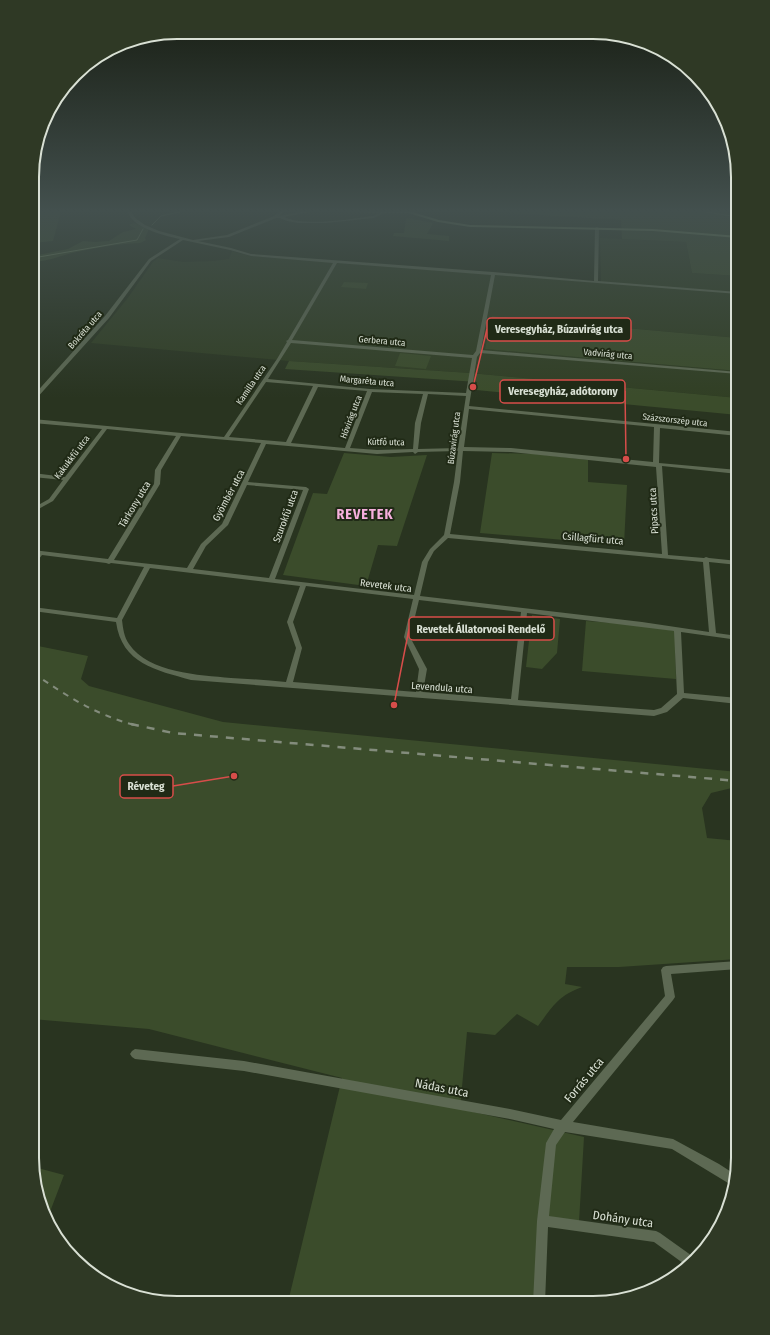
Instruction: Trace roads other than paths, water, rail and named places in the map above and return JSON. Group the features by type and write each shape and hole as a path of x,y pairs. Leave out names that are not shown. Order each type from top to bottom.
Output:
{"street":[{"name":"Bokréta utca","path":"39,392 107,317 140,273"},
{"name":"Kamilla utca","path":"226,438 264,380 328,273"},
{"name":"Búzavirág utca","path":"447,536 462,449 463,428 475,357 478,351 493,273"},
{"path":"496,273 731,292"},
{"path":"596,273 596,282"},
{"name":"Gerbera utca","path":"288,341 475,357"},
{"name":"Vadvirág utca","path":"478,351 731,372"},
{"name":"Margaréta utca","path":"264,380 370,390 469,395"},
{"path":"288,444 316,385"},
{"name":"Hóvirág utca","path":"347,450 370,390"},
{"path":"416,452 418,423 426,393"},
{"name":"Százszorszép utca","path":"467,407 731,433"},
{"name":"Kútfő utca","path":"39,421 347,450 416,452 462,449 562,454 657,465 731,471"},
{"name":"Kakukkfű utca","path":"39,507 51,500 106,427"},
{"name":"Pipacs utca","path":"656,427 657,465 664,555"},
{"name":"Tárkony utca","path":"109,562 157,484 158,470 180,434"},
{"name":"Gyömbér utca","path":"189,571 202,545 225,525 264,442"},
{"path":"39,476 67,479"},
{"name":"Szurokfű utca","path":"246,483 306,489 271,581"},
{"path":"420,695 423,669 407,637 424,562 432,550 447,536"},
{"name":"Csillagfürt utca","path":"447,536 731,562"},
{"name":"Revetek utca","path":"39,552 147,567 677,629 731,637"},
{"path":"706,559 713,635"},
{"path":"39,609 119,620 147,567"},
{"path":"290,684 299,648 290,622 303,585"},
{"path":"514,702 524,611"},
{"name":"Levendula utca","path":"119,620 126,646 142,660 164,670 191,676 654,713 664,710 681,695"},
{"path":"677,629 681,695 731,700"},
{"name":"Forrás utca","path":"539,1296 543,1221 551,1143 563,1126 670,997 666,970 731,965"},
{"name":"Nádas utca","path":"135,1054 244,1066 510,1114 563,1126 673,1144 729,1177"},
{"name":"Dohány utca","path":"543,1221 656,1237 687,1259"}],"railway":[{"path":"39,677 81,704 120,721 134,725"},
{"path":"131,724 173,733 731,780"}],"place":[{"name":"Veresegyház, Búzavirág utca","path":"473,387"},
{"name":"Veresegyház, adótorony","path":"626,459"},
{"name":"Revetek Állatorvosi Rendelő","path":"394,705"},
{"name":"Réveteg","path":"234,776"}],"district":[{"name":"REVETEK","path":"365,514"}]}
